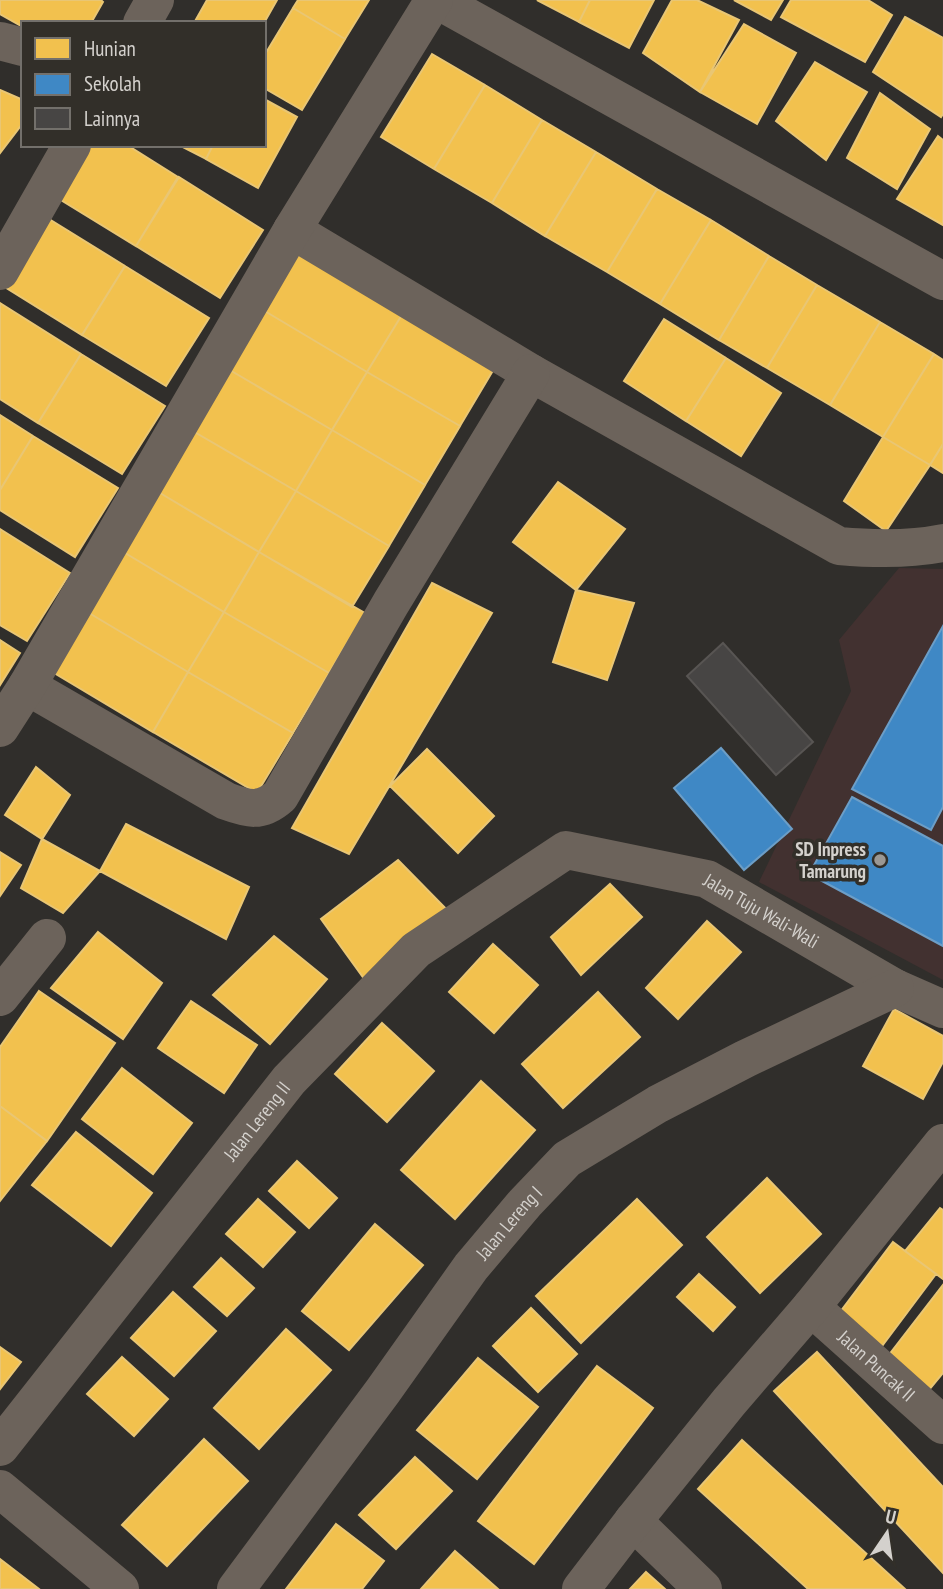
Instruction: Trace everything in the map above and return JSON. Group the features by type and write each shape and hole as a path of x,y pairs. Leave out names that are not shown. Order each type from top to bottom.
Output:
{"street":[{"path":"143,21 155,0"},
{"path":"0,728 292,230 435,0 943,281"},
{"path":"0,41 21,46"},
{"path":"0,271 71,147"},
{"path":"292,230 531,373 839,546 871,549 943,543"},
{"path":"27,686 226,801 243,807 261,808 271,805 280,796 391,603 531,373"},
{"name":"Jalan Tuju Wali-Wali","path":"566,850 707,879 895,988 943,1009"},
{"name":"Jalan Lereng II","path":"0,1447 289,1080 416,950 566,850"},
{"path":"0,997 47,938"},
{"name":"Jalan Lereng I","path":"236,1589 383,1391 471,1266 567,1159 658,1104 745,1059 895,988"},
{"path":"581,1589 729,1402 811,1307 943,1143"},
{"name":"Jalan Puncak II","path":"811,1307 943,1425"},
{"path":"0,1489 120,1589"},
{"path":"633,1521 703,1589"}],"shaded area":[{"path":"899,568 943,569 943,980 759,882 851,691 839,640"}],"building: Hunian":[{"path":"0,0 103,2 92,21 21,21 21,26 0,14"},
{"path":"207,0 277,0 265,21 195,21"},
{"path":"298,0 369,0 345,39 293,8"},
{"path":"537,0 590,0 579,22"},
{"path":"590,0 654,0 629,48 579,22"},
{"path":"672,0 697,0 739,20 700,92 643,53"},
{"path":"734,0 783,0 771,20"},
{"path":"791,0 868,0 892,15 865,62 781,17"},
{"path":"293,8 345,39 302,110 266,89 266,53"},
{"path":"905,17 943,38 941,117 873,72"},
{"path":"744,24 796,53 757,124 700,92"},
{"path":"432,54 485,85 434,169 381,137"},
{"path":"815,62 867,92 826,160 776,121"},
{"path":"485,85 542,120 492,203 434,169"},
{"path":"0,90 21,99 21,126 0,153"},
{"path":"880,93 930,129 897,189 847,158"},
{"path":"266,100 297,117 258,188 206,159 212,147 266,147"},
{"path":"542,120 596,152 545,236 492,203"},
{"path":"938,136 943,140 943,225 897,199"},
{"path":"81,147 130,147 178,177 136,246 51,194"},
{"path":"183,147 212,147 206,159"},
{"path":"596,152 657,189 607,272 545,236"},
{"path":"179,177 263,230 220,298 136,246"},
{"path":"657,189 711,220 660,304 607,272"},
{"path":"41,214 125,266 82,335 0,284"},
{"path":"711,220 769,256 719,340 660,304"},
{"path":"298,251 403,313 367,372 263,310"},
{"path":"769,256 817,285 767,368 719,340"},
{"path":"125,266 209,318 166,386 82,335"},
{"path":"817,285 880,322 830,405 767,368"},
{"path":"0,303 81,354 38,423 0,399"},
{"path":"263,310 367,372 332,430 228,369"},
{"path":"403,313 495,367 460,426 367,372"},
{"path":"664,319 726,358 686,421 624,381"},
{"path":"880,322 934,354 883,437 830,405"},
{"path":"81,354 165,406 122,474 38,423"},
{"path":"934,354 943,360 943,444 930,465 883,437"},
{"path":"726,358 781,393 741,456 686,421"},
{"path":"228,369 332,430 296,491 191,430"},
{"path":"367,372 460,426 425,485 332,430"},
{"path":"0,415 33,436 0,490"},
{"path":"191,430 296,491 259,552 155,490"},
{"path":"332,430 425,485 389,546 296,491"},
{"path":"33,436 118,488 75,557 0,510 0,490"},
{"path":"883,437 930,465 886,531 844,501"},
{"path":"943,444 943,473 930,465"},
{"path":"558,482 625,529 576,590 513,542"},
{"path":"155,490 259,552 224,612 120,550"},
{"path":"296,491 389,546 352,607 259,552"},
{"path":"0,529 70,573 27,641 0,625"},
{"path":"120,550 224,612 188,672 84,610"},
{"path":"259,552 365,613 329,673 224,612"},
{"path":"432,583 492,613 349,854 292,828"},
{"path":"576,590 634,603 607,680 553,662"},
{"path":"84,610 188,672 153,732 49,670"},
{"path":"224,612 329,673 293,733 188,672"},
{"path":"0,640 20,653 0,685"},
{"path":"188,672 293,733 257,793 153,732"},
{"path":"427,749 494,816 458,853 390,786"},
{"path":"36,767 70,795 42,839 5,815"},
{"path":"126,824 249,887 226,939 100,871"},
{"path":"42,839 100,871 63,913 21,888"},
{"path":"0,852 21,865 0,896"},
{"path":"398,860 453,916 370,987 321,919"},
{"path":"610,884 642,917 581,975 551,937"},
{"path":"707,921 741,952 678,1019 646,988"},
{"path":"98,932 162,983 123,1039 51,988"},
{"path":"274,936 327,979 270,1044 213,995"},
{"path":"493,944 538,985 494,1033 449,992"},
{"path":"39,991 115,1043 47,1141 0,1106 0,1047"},
{"path":"598,992 640,1037 563,1108 522,1064"},
{"path":"191,1001 257,1045 224,1093 158,1048"},
{"path":"894,1009 943,1036 943,1062 923,1099 863,1066"},
{"path":"382,1023 434,1071 387,1122 335,1074"},
{"path":"122,1068 192,1123 153,1174 82,1119"},
{"path":"481,1081 535,1130 455,1219 401,1170"},
{"path":"0,1106 47,1141 0,1201"},
{"path":"76,1132 152,1193 111,1246 32,1185"},
{"path":"297,1161 337,1198 309,1228 269,1191"},
{"path":"767,1178 821,1234 760,1293 707,1237"},
{"path":"258,1199 295,1232 263,1267 226,1234"},
{"path":"637,1199 682,1245 581,1343 536,1296"},
{"path":"940,1208 943,1210 943,1279 905,1251"},
{"path":"375,1224 423,1265 349,1350 302,1311"},
{"path":"893,1242 936,1274 879,1350 837,1316"},
{"path":"221,1258 254,1288 227,1316 194,1287"},
{"path":"699,1274 735,1307 713,1331 677,1297"},
{"path":"943,1285 943,1373 928,1391 888,1356"},
{"path":"173,1292 216,1331 174,1376 131,1338"},
{"path":"531,1308 577,1354 538,1392 493,1346"},
{"path":"286,1329 331,1370 259,1449 214,1408"},
{"path":"0,1347 21,1362 0,1389"},
{"path":"817,1352 943,1487 943,1573 774,1391"},
{"path":"122,1357 168,1399 134,1436 87,1394"},
{"path":"478,1358 538,1407 477,1479 417,1430"},
{"path":"597,1366 653,1408 534,1564 478,1521"},
{"path":"204,1439 248,1481 167,1566 122,1525"},
{"path":"742,1440 905,1589 808,1589 698,1489"},
{"path":"415,1457 452,1491 396,1549 359,1515"},
{"path":"336,1524 384,1561 362,1589 286,1589"},
{"path":"455,1551 498,1589 421,1589"},
{"path":"0,1559 39,1589 0,1589"},
{"path":"646,1572 665,1589 630,1589"}],"building: Sekolah":[{"name":"SD Inpress Tamarung","path":"943,626 943,807 931,830 852,789"},
{"path":"721,748 792,829 744,870 674,788"},
{"name":"SD Inpress Tamarung","path":"852,797 943,846 943,946 809,874"}],"building: Lainnya":[{"path":"723,643 813,742 776,775 687,676"}],"place":[{"name":"SD Inpress Tamarung","path":"880,860"}]}
